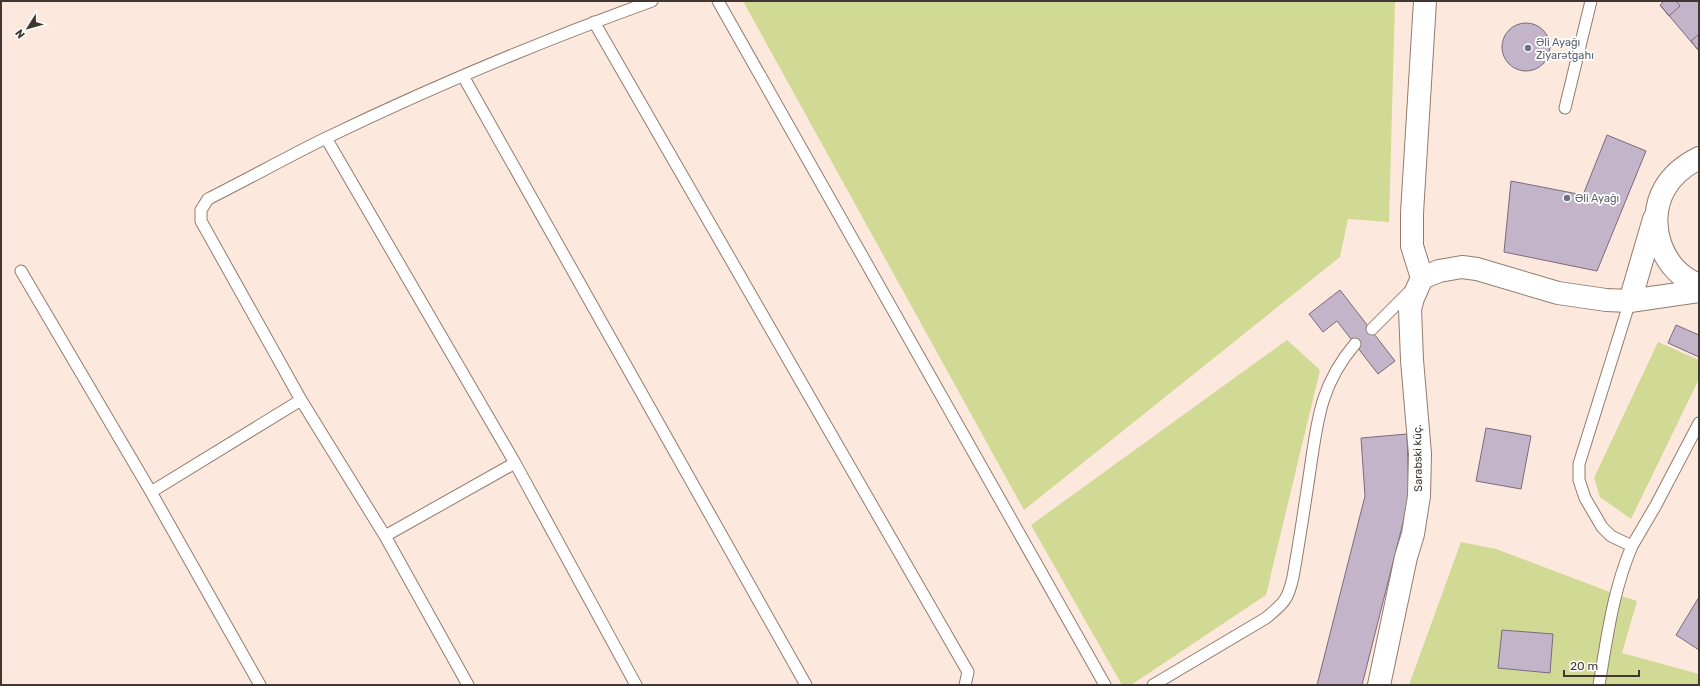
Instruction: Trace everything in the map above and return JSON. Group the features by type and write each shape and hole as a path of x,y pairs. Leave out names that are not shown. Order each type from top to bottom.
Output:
{"street":[{"path":"1425,1 1412,213 1412,246 1422,278 1439,272 1462,267 1477,269 1565,294 1606,300 1630,301 1699,291"},
{"path":"1630,301 1658,203 1665,188 1674,175 1686,164 1699,158"},
{"path":"1658,203 1656,222 1659,241 1667,259 1680,274 1699,285"},
{"name":"Sarabski küç.","path":"1379,685 1406,557 1413,534 1419,496 1420,454 1411,343 1410,309 1422,278"}],"lane":[{"path":"468,685 385,536 301,400 201,221 201,210 208,199 326,138 463,76 594,22 652,1"},
{"path":"718,1 1105,685"},
{"path":"1565,108 1591,1"},
{"path":"594,22 968,672 965,685"},
{"path":"463,76 806,685"},
{"path":"326,138 515,463 636,685"},
{"path":"21,271 151,492 260,685"},
{"path":"1372,329 1422,278"},
{"path":"1630,301 1579,464 1579,480 1585,498 1602,527 1611,536 1632,546"},
{"path":"1153,685 1266,618 1289,594 1319,413 1333,375 1343,358 1355,344"},
{"path":"151,492 301,400"},
{"path":"1598,685 1615,594 1624,566 1632,546 1656,505 1699,423"},
{"path":"385,536 515,463"}],"green space":[{"path":"743,1 1395,1 1389,222 1348,219 1340,257 1024,510"},
{"path":"1287,340 1320,370 1266,595 1131,685 1122,685 1031,525"},
{"path":"1658,342 1699,360 1699,379 1631,519 1600,497 1594,478"},
{"path":"1461,542 1496,549 1637,601 1622,653 1699,674 1699,685 1409,685"}],"building":[{"path":"1664,1 1699,1 1699,51 1660,5"},
{"path":"1664,1 1676,1 1680,6 1669,16 1660,5"},
{"path":"1526,23 1535,25 1543,30 1548,38 1550,47 1548,56 1543,64 1535,69 1526,71 1517,69 1509,64 1504,56 1502,47 1504,38 1509,30 1517,25"},
{"path":"1699,34 1699,51 1691,41"},
{"path":"1607,135 1646,151 1597,271 1504,252 1511,181 1583,195"},
{"path":"1340,290 1395,361 1378,374 1337,321 1323,332 1309,314"},
{"path":"1676,325 1699,335 1699,357 1668,343"},
{"path":"1486,428 1531,436 1521,489 1476,481"},
{"path":"1407,434 1409,499 1362,685 1317,685 1365,496 1361,438"},
{"path":"1699,597 1699,650 1676,635"},
{"path":"1502,630 1553,634 1550,673 1498,668"}],"place":[{"name":"Əli Ayağı Ziyarətgahı","path":"1528,48"},
{"name":"Əli Ayağı","path":"1567,198"}]}
